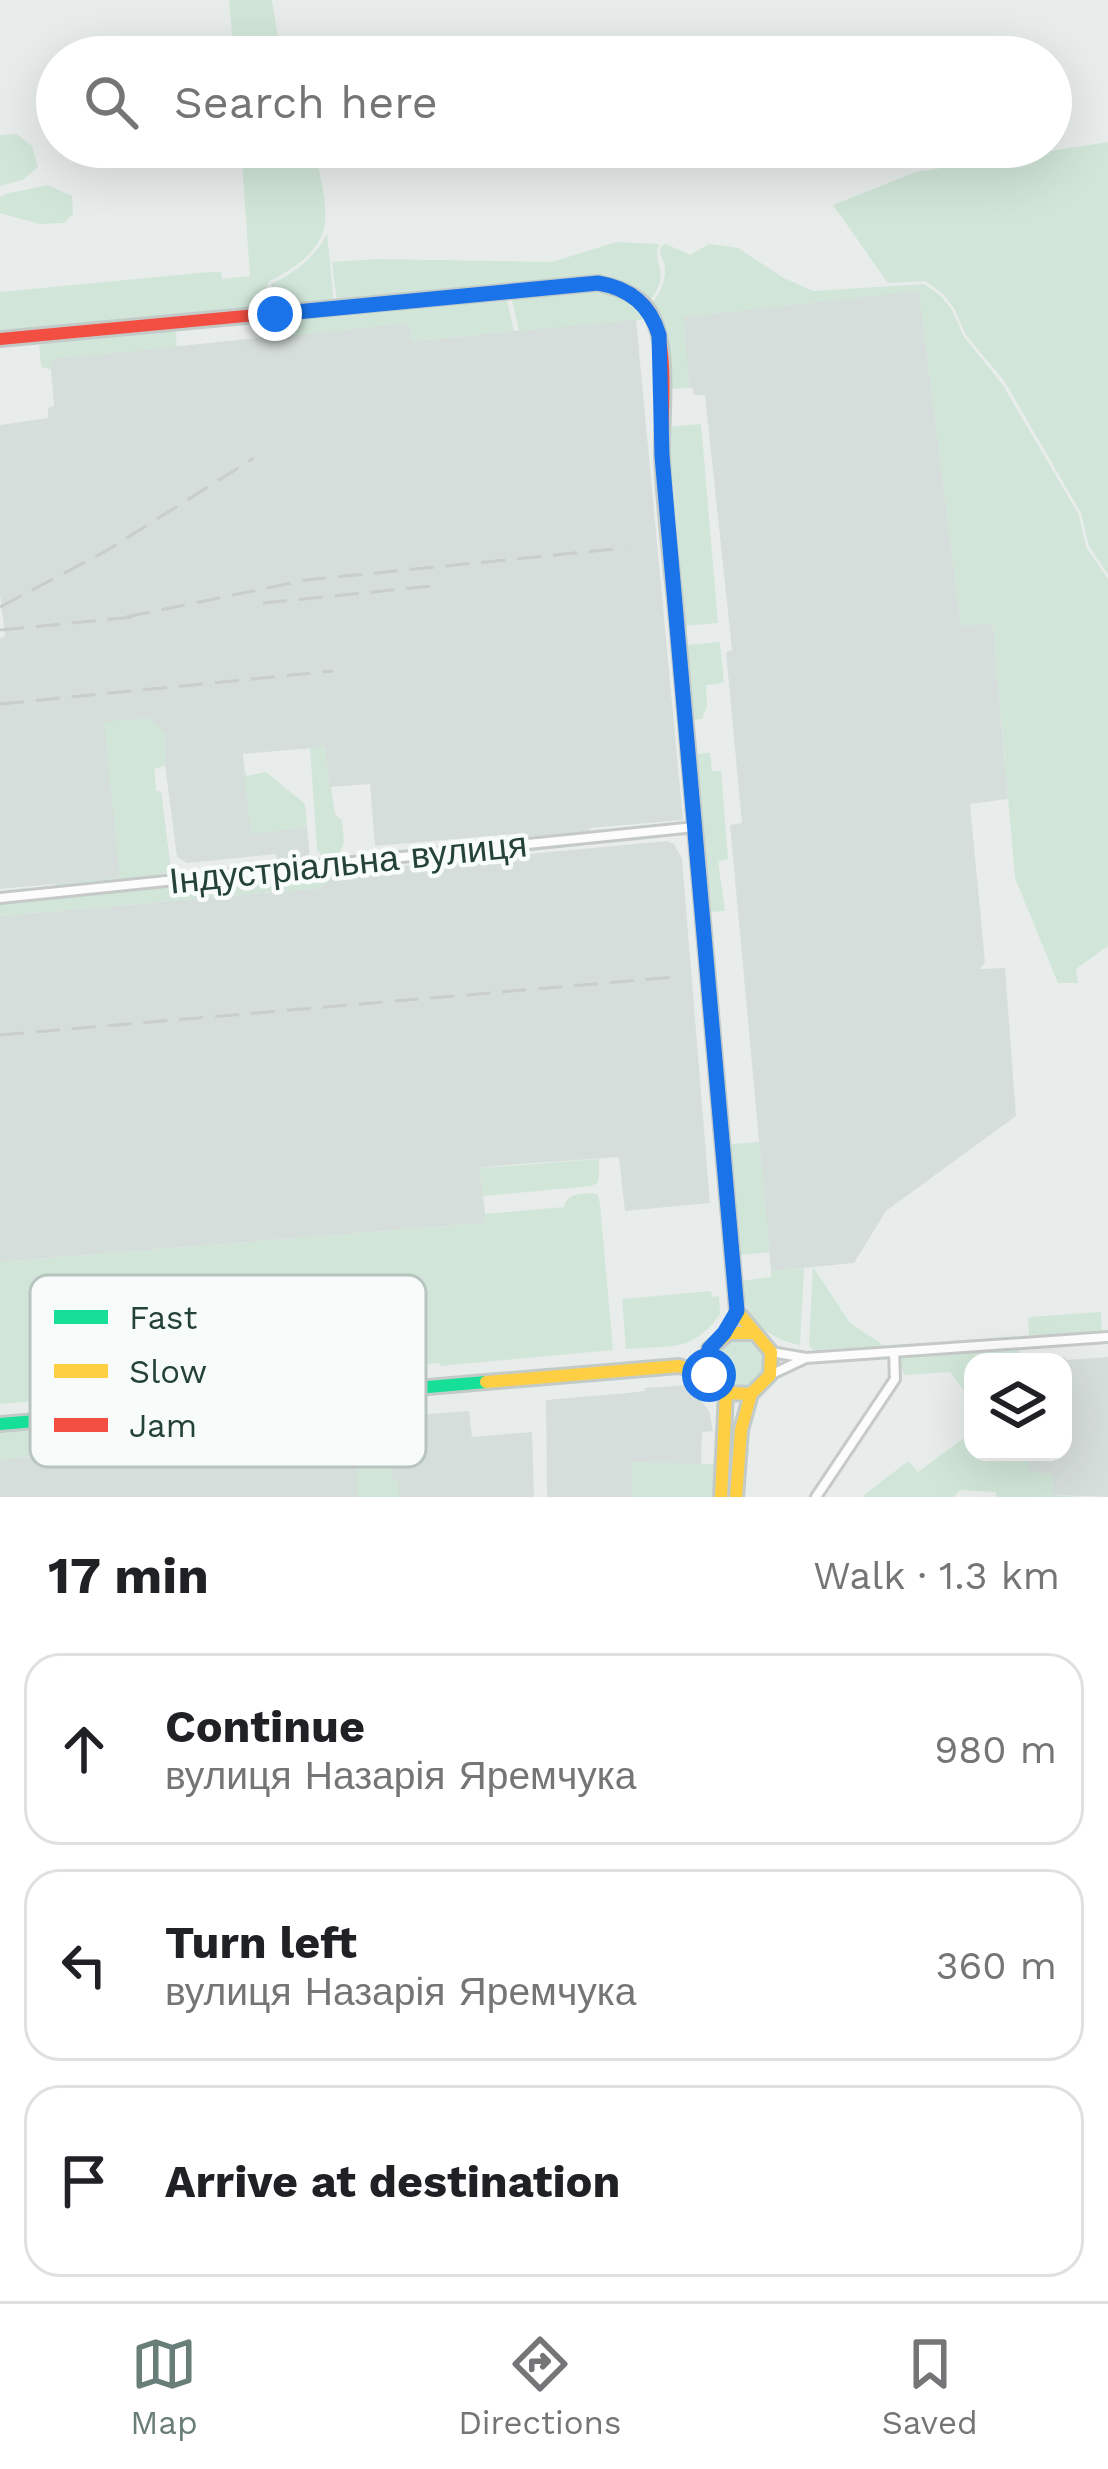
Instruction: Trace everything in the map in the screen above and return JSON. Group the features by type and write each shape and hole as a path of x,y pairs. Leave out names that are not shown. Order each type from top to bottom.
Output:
{"street":[{"path":"0,339 555,285 612,285 637,298 659,335 662,456 737,1311 771,1352 806,1358 1108,1336"},
{"name":"Індустріальна вулиця","path":"0,898 696,827"},
{"path":"680,1366 709,1349 737,1311"},
{"path":"724,1333 739,1329 754,1333"},
{"path":"709,1349 709,1375"},
{"path":"770,1375 771,1352"},
{"path":"816,1497 895,1379 894,1352"},
{"path":"736,1497 741,1430 751,1394 770,1375 806,1358"},
{"path":"426,1388 680,1366 709,1375 726,1393 751,1394"},
{"path":"721,1497 726,1393"},
{"path":"0,1424 30,1421"}],"shaded area":[{"path":"919,290 961,625 993,623 1008,799 970,804 985,962 980,969 1005,968 1016,1116 886,1211 854,1263 771,1271 730,825 742,823 726,652 732,650 705,395 694,395 689,388 683,317"},
{"path":"636,319 683,820 590,828 589,832 375,846 370,784 329,787 325,747 243,754 251,833 307,827 310,859 277,862 276,854 187,863 177,857 165,765 154,769 171,872 57,888 55,884 0,889 0,638 5,636 0,594 0,425 48,418 48,408 54,406 50,359 409,323 412,341"},
{"path":"667,841 682,859 710,1203 625,1211 619,1157 496,1166 480,1168 486,1223 0,1262 0,916 319,888 341,872"},
{"path":"1108,1357 1108,1497 1052,1495 1043,1474 1028,1470 1028,1461 1072,1461 1072,1360"},
{"path":"689,1385 709,1411 713,1431 702,1432 700,1497 547,1497 546,1400"},
{"path":"469,1411 472,1437 532,1432 534,1497 399,1497 399,1482 392,1481 392,1467 426,1467 426,1414"},
{"path":"30,1456 30,1467 358,1467 358,1497 0,1497 0,1459"}],"green space":[{"path":"229,0 272,0 278,36 232,36"},
{"path":"17,134 32,146 37,168 23,180 0,186 0,135"},
{"path":"1108,142 1108,574 1089,546 1081,513 1005,382 966,335 954,308 925,281 888,283 833,205 916,172 942,168 1072,168 1072,148"},
{"path":"242,168 318,168 324,226 309,255 268,282 272,309 0,334 0,292 209,272 221,272 222,279 250,276"},
{"path":"48,185 72,196 73,214 64,223 39,224 0,213 0,197 5,194"},
{"path":"327,234 334,303 276,308 271,284 304,264"},
{"path":"616,242 659,244 660,283 649,302 636,290 602,278 337,303 332,262 552,262"},
{"path":"666,244 690,255 709,244 738,248 813,291 924,284 952,310 964,337 1002,384 1079,515 1086,547 1108,579 1108,946 1076,969 1078,983 1058,983 1015,878 993,623 961,626 919,291 684,317 689,388 670,389 664,339 651,305 664,280 660,254"},
{"path":"593,288 623,298 647,319 519,331 511,296"},
{"path":"506,296 514,331 412,341 409,323 262,339 261,320"},
{"path":"175,327 177,347 51,359 52,370 41,367 39,346 47,339"},
{"path":"701,424 718,623 684,626 667,427"},
{"path":"720,642 724,683 706,685 702,719 692,720 686,645"},
{"path":"148,718 165,733 166,765 154,769 171,872 57,888 56,884 120,877 104,722"},
{"path":"325,746 329,786 335,814 342,820 344,843 338,856 323,858 317,849 310,748"},
{"path":"710,753 712,771 721,771 728,859 718,861 725,911 709,912 696,754"},
{"path":"244,771 247,776 266,772 305,804 307,827 251,834"},
{"path":"341,872 320,888 0,916 0,903 190,886 192,893 232,889 254,880"},
{"path":"759,1142 770,1252 741,1255 731,1144"},
{"path":"599,1159 599,1177 591,1186 483,1196 480,1168"},
{"path":"579,1194 598,1195 600,1204 613,1350 426,1364 426,1275 30,1275 30,1401 0,1404 0,1262 485,1223 485,1214 564,1207"},
{"path":"813,1267 850,1323 885,1346 813,1350 809,1346"},
{"path":"804,1268 800,1345 758,1324 746,1305 740,1281 771,1277 771,1271"},
{"path":"711,1291 712,1297 719,1296 720,1314 700,1335 679,1345 626,1349 622,1299"},
{"path":"1101,1312 1102,1332 1029,1335 1028,1317"},
{"path":"739,1336 757,1343 764,1361 757,1379 739,1386 721,1379 714,1361 721,1343"},
{"path":"1018,1347 1019,1353 964,1353 964,1391 950,1372 904,1375 898,1356"},
{"path":"30,1431 30,1457 0,1459 0,1433"},
{"path":"964,1438 964,1461 1029,1461 1029,1470 1053,1475 1053,1495 1083,1497 997,1497 996,1492 960,1490 954,1497 862,1497 908,1461 918,1472"},
{"path":"632,1462 717,1464 715,1497 632,1497"},
{"path":"357,1467 391,1467 392,1480 399,1481 399,1497 358,1497"}],"railway":[{"path":"0,607 106,551 254,458"},
{"path":"126,617 306,580 625,548"},
{"path":"263,603 442,585"},
{"path":"0,630 143,616"},
{"path":"0,704 333,671"},
{"path":"0,1035 675,977"}],"traffic: fast":[{"path":"426,1387 486,1382"},
{"path":"0,1424 30,1421"}],"traffic: slow":[{"path":"677,622 737,1311 771,1352 770,1375 751,1394 726,1393 709,1375 709,1349 729,1333 754,1333"},
{"path":"486,1382 679,1366 709,1375"},
{"path":"721,1497 726,1393"},
{"path":"736,1497 741,1430 751,1394"}],"traffic: jam":[{"path":"0,339 598,283 625,291 647,308 660,339 663,476 677,622"}],"route":[{"path":"275,314 598,283 637,298 655,321 662,456 737,1311 709,1349 709,1375"}]}
